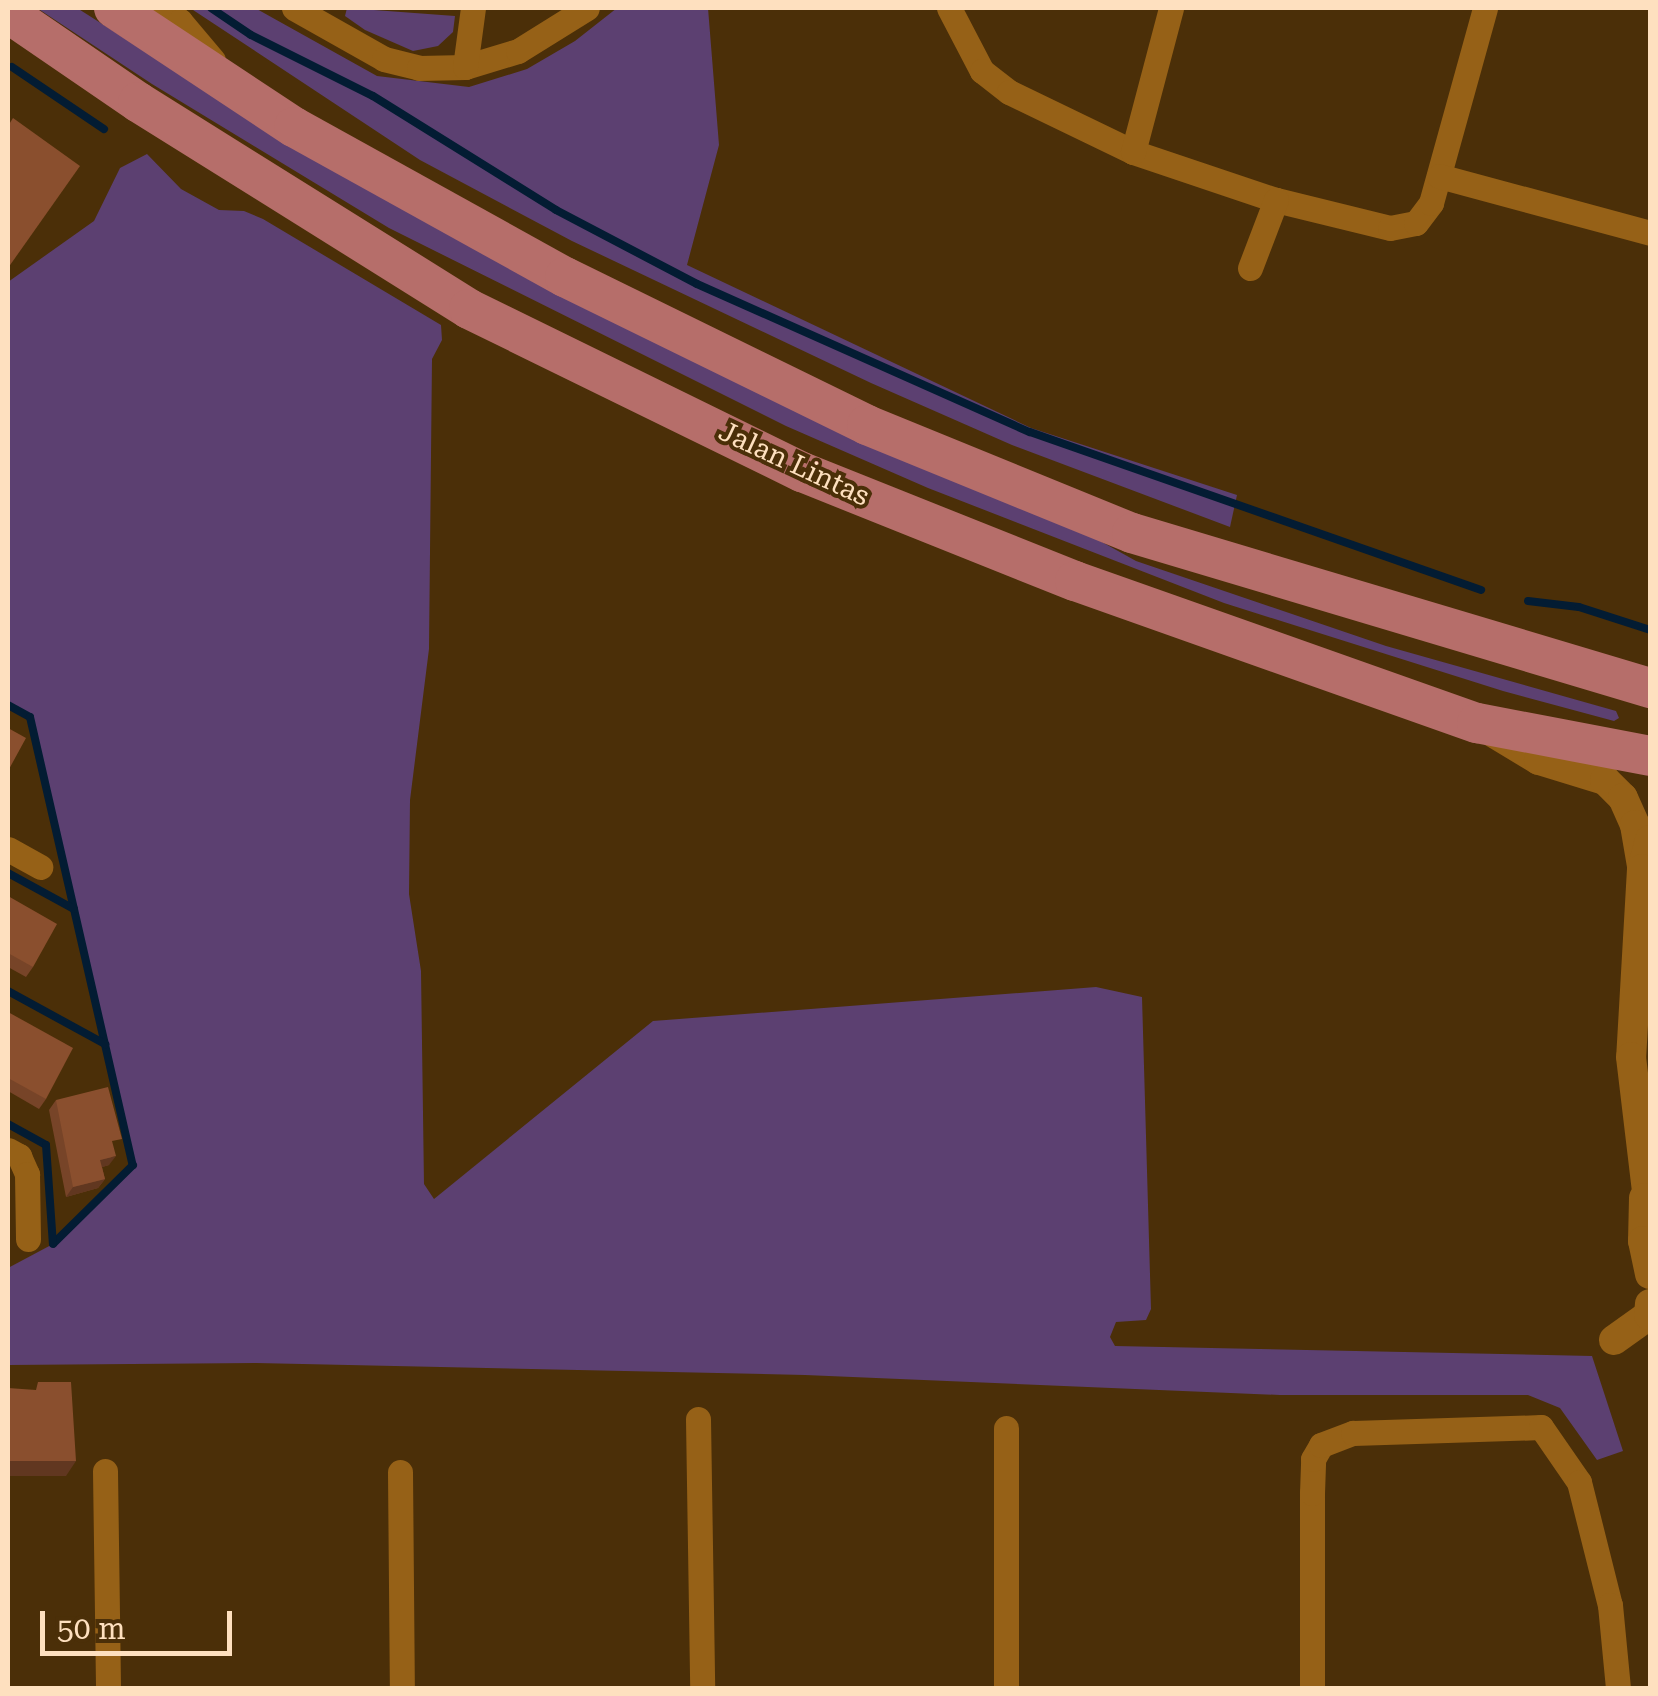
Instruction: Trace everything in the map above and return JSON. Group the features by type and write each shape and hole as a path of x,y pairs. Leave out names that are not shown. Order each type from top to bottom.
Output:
{"highway":[{"path":"114,8 294,126 565,277 867,425 1132,533 1647,690"},
{"name":"Jalan Lintas","path":"8,13 170,122 469,308 802,472 1076,581 1477,723 1650,756"}],"street":[{"path":"160,8 180,21 240,90"},
{"path":"294,8 328,16 384,59 419,68 465,67 518,51 586,8"},
{"path":"465,67 474,8"},
{"path":"949,8 982,71 1009,92 1133,152 1276,200 1390,228 1416,223 1431,204 1485,8"},
{"path":"1133,152 1171,8"},
{"path":"1440,176 1650,233"},
{"path":"1250,268 1276,200"},
{"path":"1477,723 1539,760 1606,780 1624,798 1646,855 1631,1057 1648,1205 1642,1240 1650,1274"},
{"path":"8,849 40,867"},
{"path":"8,1150 19,1156 27,1174 28,1239"},
{"path":"1614,1340 1649,1316 1650,1304"},
{"path":"698,1420 702,1688"},
{"path":"1312,1688 1313,1459 1321,1445 1353,1432 1542,1427 1579,1482 1610,1605 1618,1688"},
{"path":"1006,1428 1006,1688"},
{"path":"105,1471 108,1688"},
{"path":"400,1472 402,1688"}],"shaded area":[{"path":"37,8 77,8 304,152 1057,517 1136,561 1386,646 1616,711 1619,718 1614,721 1503,691 1224,603 928,488 786,426 389,228 152,84"},
{"path":"190,8 255,8 377,76 469,87 527,69 575,41 617,8 708,8 719,145 687,265 1031,428 1237,495 1230,527 1012,445 871,383 572,241 420,160"},
{"path":"347,8 455,16 453,32 438,46 413,51 365,30 345,16"},
{"path":"147,154 181,189 219,210 244,211 263,219 441,325 442,340 432,359 429,649 410,800 409,894 421,971 424,1184 434,1199 653,1021 1096,987 1142,997 1151,1309 1146,1320 1116,1322 1110,1337 1115,1346 1592,1356 1623,1451 1597,1460 1560,1408 1528,1395 1280,1395 805,1375 256,1363 8,1365 8,1268 53,1244 133,1165 30,717 8,705 8,282 94,221 120,168"}],"building":[{"path":"13,118 80,166 8,268 8,126"},
{"path":"8,728 26,738 8,771"},
{"path":"8,896 57,924 33,967 8,953"},
{"path":"8,1012 73,1048 46,1099 8,1078"},
{"path":"108,1087 122,1139 112,1141 116,1156 100,1160 105,1179 73,1187 56,1100"},
{"path":"38,1382 71,1382 76,1461 8,1461 8,1388 36,1390"}],"waterway":[{"path":"211,8 251,35 373,96 556,210 697,284 1030,432 1481,590"},
{"path":"12,67 104,129"},
{"path":"1528,601 1579,607 1650,630"},
{"path":"8,705 30,717 133,1165 53,1244"},
{"path":"8,873 74,909"},
{"path":"8,991 105,1044"},
{"path":"8,1124 46,1145 53,1244"}]}
